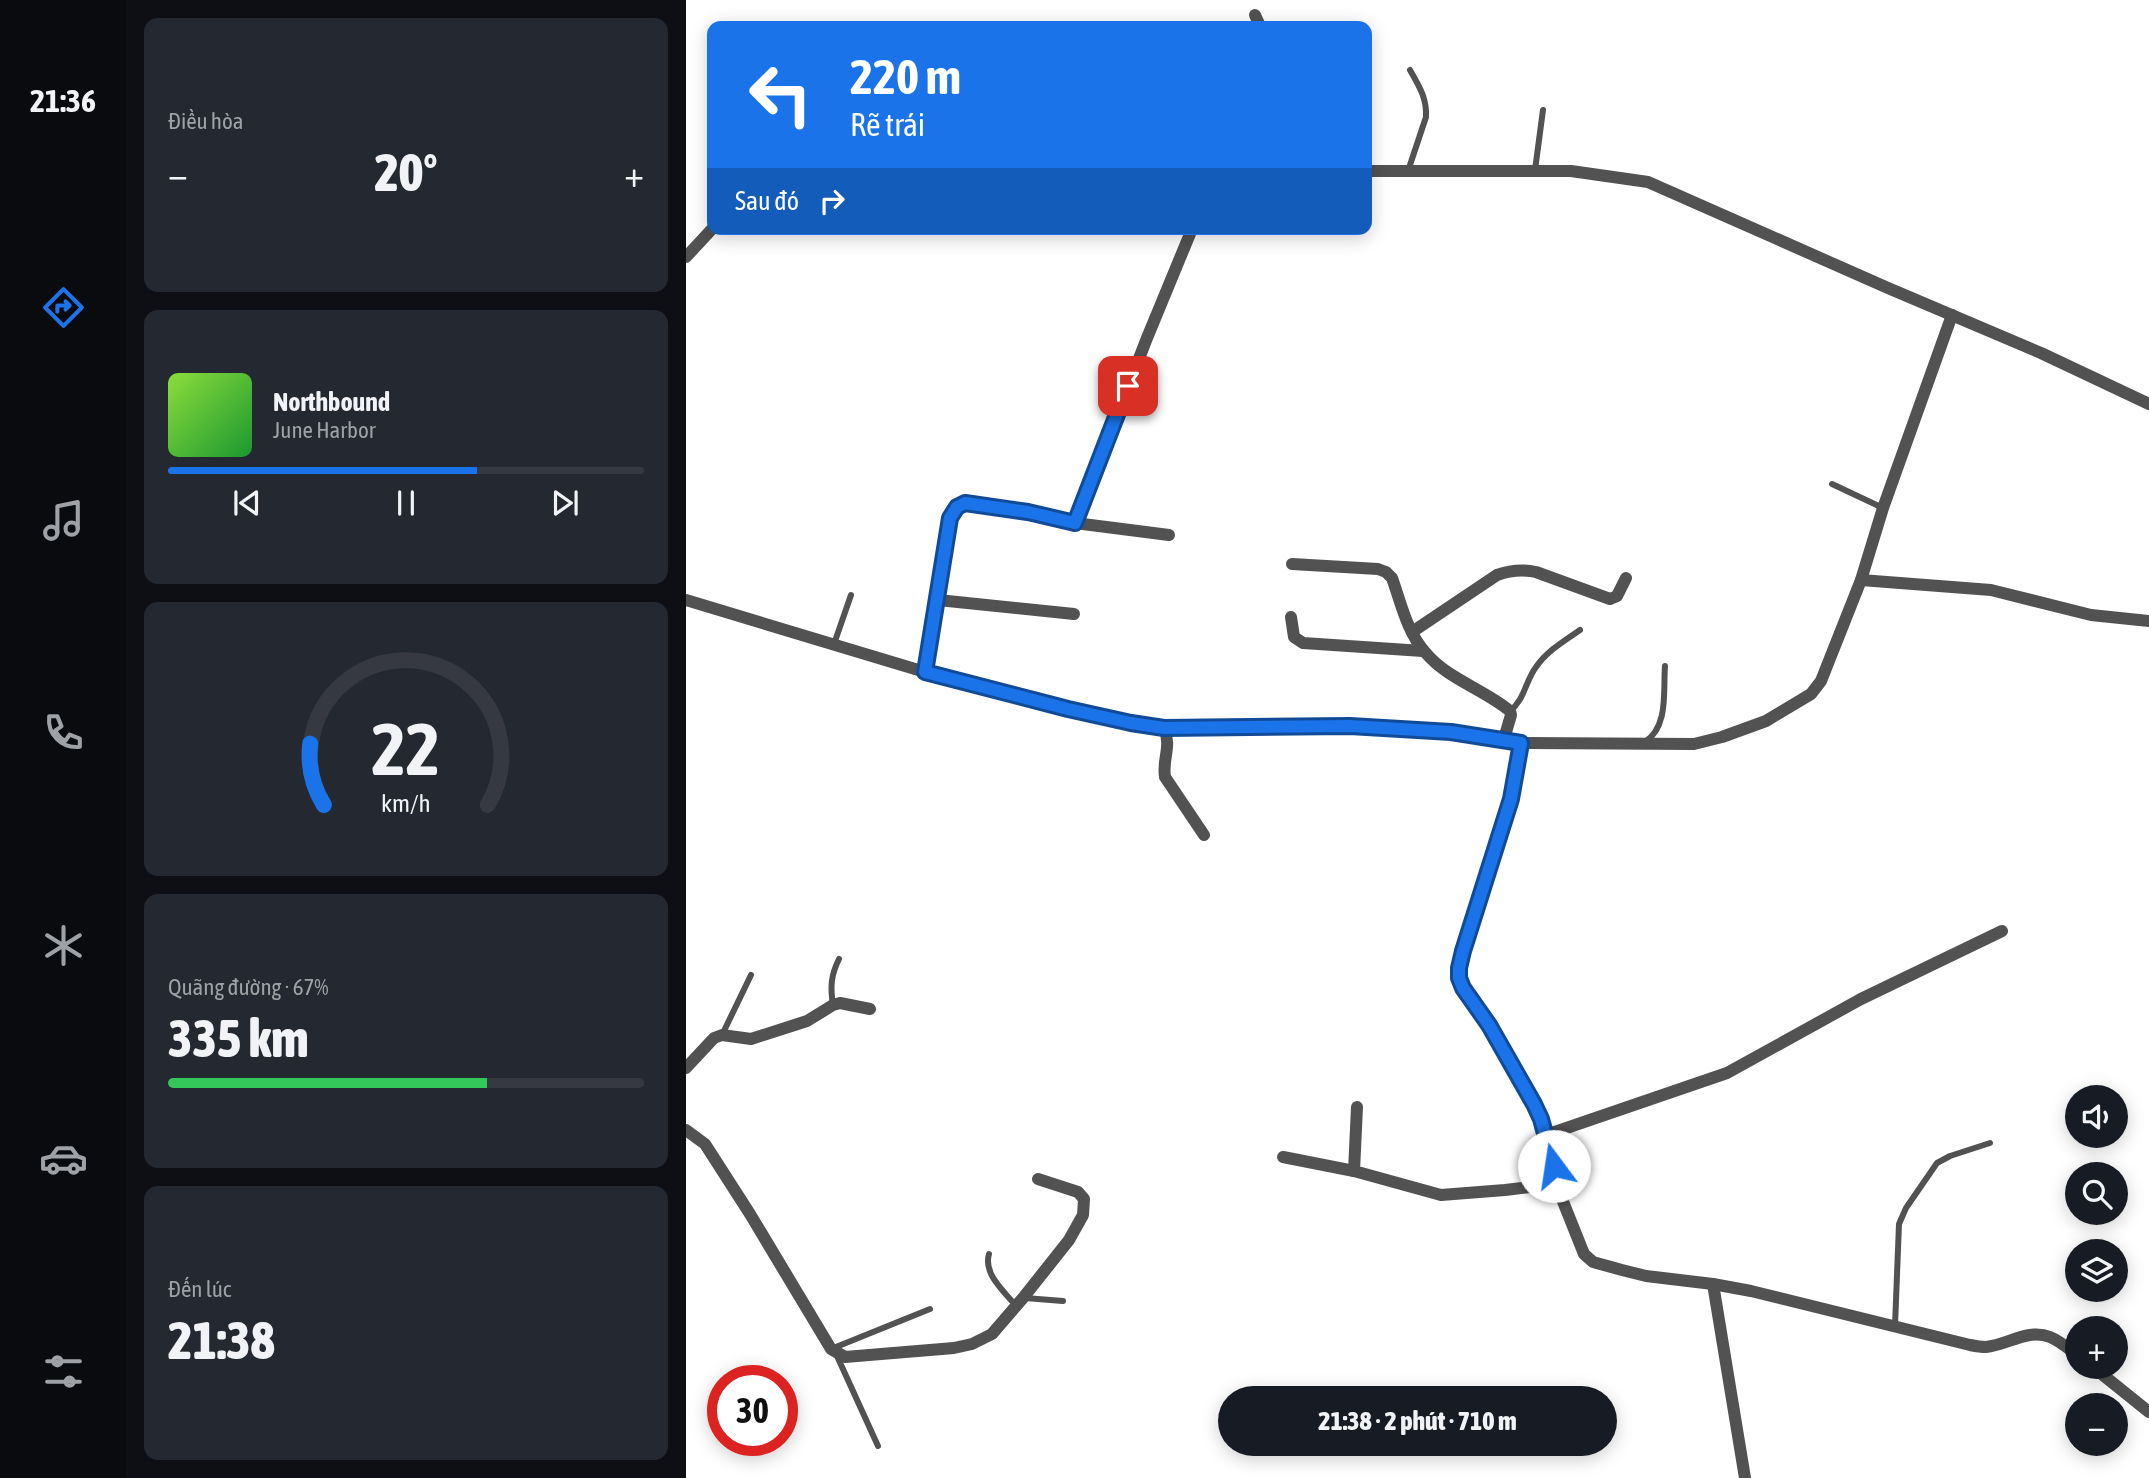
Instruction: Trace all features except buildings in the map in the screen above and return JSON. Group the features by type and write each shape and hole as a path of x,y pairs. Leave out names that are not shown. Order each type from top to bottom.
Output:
{"street":[{"path":"1372,171 1571,171 1648,181 2041,353 2149,404"},
{"path":"686,257 707,234"},
{"path":"1075,523 1190,235"},
{"path":"686,600 925,672 1068,709 1164,728 1350,726 1451,732 1521,743 1694,744 1723,737 1766,720 1811,694 1821,681 1861,580 1883,508 1952,315"},
{"path":"925,672 950,518 957,507 965,503 1028,512 1075,523 1169,535"},
{"path":"1292,564 1378,569 1386,572 1392,578 1412,632 1423,651 1454,676 1510,711 1504,739"},
{"path":"1412,632 1497,575 1508,571 1536,572 1610,600 1618,594 1626,578"},
{"path":"1861,580 1991,590 2091,615 2149,621"},
{"path":"938,600 1074,614"},
{"path":"1291,617 1294,637 1303,643 1423,651"},
{"path":"1164,728 1168,742 1165,776 1204,835"},
{"path":"1521,743 1511,799 1463,951 1459,978 1534,1104 1546,1135 1556,1184 1584,1254 1593,1262 1646,1276 1713,1284 1793,1300 1847,1316 1970,1345 1985,1347 2031,1333 2051,1337 2065,1347"},
{"path":"1546,1135 1727,1073 1837,1012 2002,931"},
{"path":"686,1069 714,1038 722,1035 751,1039 807,1021 833,1004 870,1009"},
{"path":"1354,1171 1357,1107"},
{"path":"686,1129 705,1144 834,1352 845,1357 954,1348 972,1344 992,1334 1069,1240 1083,1215 1084,1199 1079,1192 1038,1180"},
{"path":"1283,1157 1354,1171 1441,1195 1556,1184"},
{"path":"1713,1284 1745,1478"},
{"path":"2108,1379 2149,1412"}],"lane":[{"path":"1408,171 1426,117 1422,90 1410,70"},
{"path":"1535,170 1544,110"},
{"path":"1832,484 1883,508"},
{"path":"834,646 851,595"},
{"path":"1510,711 1521,700 1530,677 1542,658 1580,630"},
{"path":"1644,743 1651,738 1662,716 1665,666"},
{"path":"833,1004 832,974 839,959"},
{"path":"722,1035 751,975"},
{"path":"1895,1326 1899,1224 1906,1208 1937,1163 1990,1143"},
{"path":"989,1254 986,1264 990,1273 1020,1302 1063,1301"},
{"path":"878,1446 834,1352 930,1309"}],"route":[{"path":"1128,386 1075,523 1028,512 965,503 957,507 950,518 925,672 1068,709 1164,728 1350,726 1451,732 1521,743 1511,799 1463,951 1459,978 1534,1104 1554,1166"}]}
